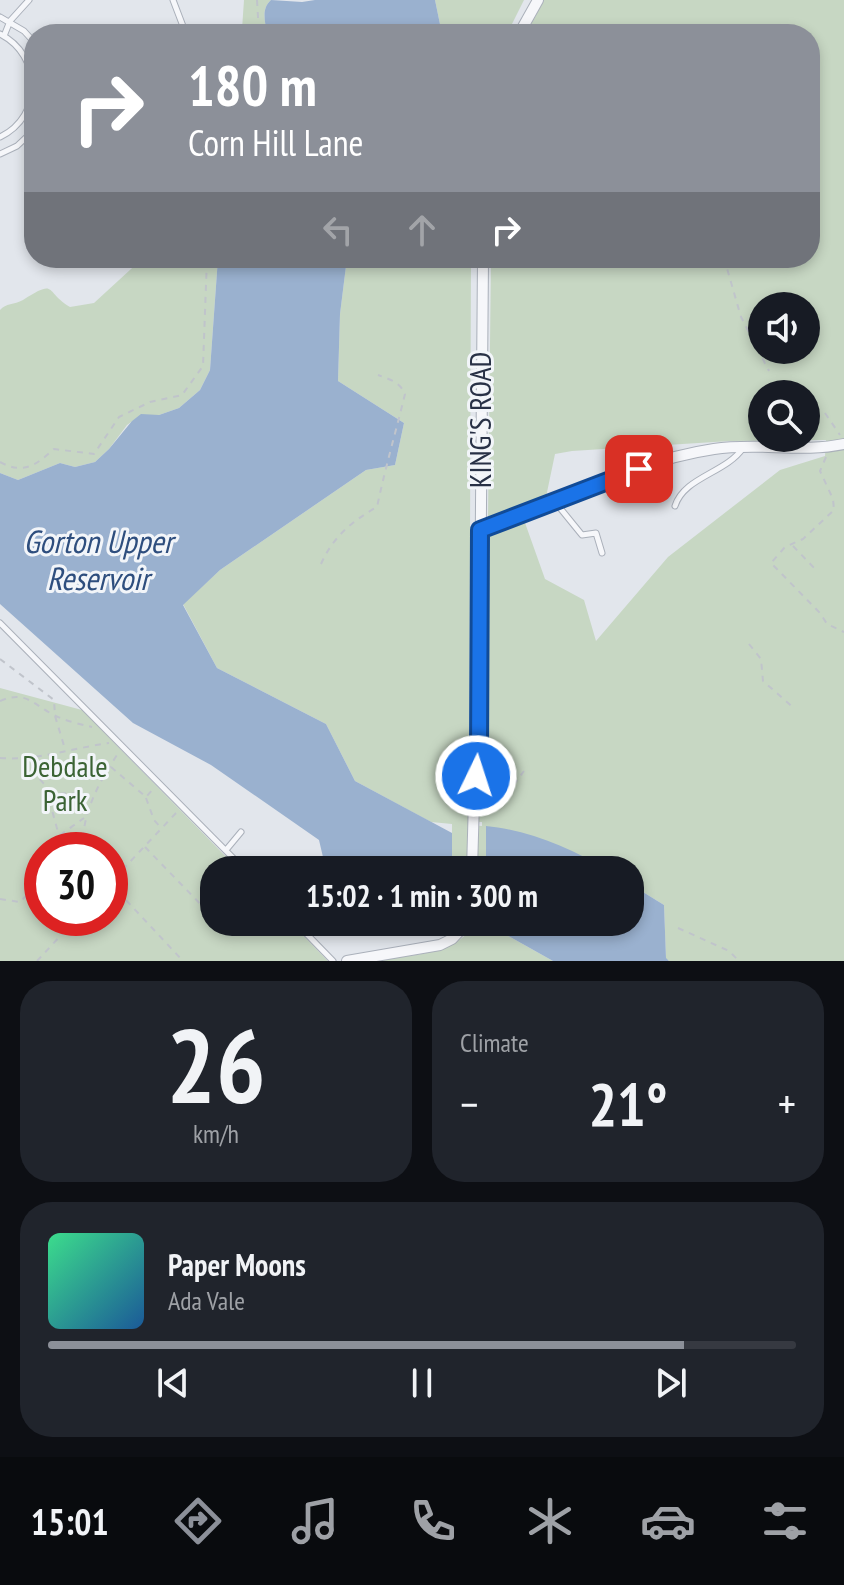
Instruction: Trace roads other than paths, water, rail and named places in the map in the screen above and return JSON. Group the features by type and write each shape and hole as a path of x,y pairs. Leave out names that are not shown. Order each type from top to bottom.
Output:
{"street":[{"path":"525,24 538,0"},
{"name":"KING'S ROAD","path":"472,856 479,752 483,268"},
{"path":"480,530 639,469 683,456 743,447 842,445"},
{"path":"347,961 440,945 455,936"}],"lane":[{"path":"24,54 2,35 29,0"},
{"path":"173,0 182,24"},
{"path":"0,17 24,33"},
{"path":"0,137 24,115"},
{"path":"0,154 24,139"},
{"path":"675,506 680,494 727,466 743,447"},
{"path":"563,498 560,508 582,535 596,533 602,553"},
{"path":"0,623 232,856"},
{"path":"226,850 241,832"},
{"path":"309,936 333,961"}],"water":[{"path":"271,0 435,0 440,24 266,24"},
{"name":"Gorton Upper Reservoir","path":"217,268 346,268 340,314 338,381 404,423 395,465 366,470 220,570 183,605 217,668 326,724 355,781 452,833 452,856 323,856 319,840 211,765 133,723 0,604 0,473 18,480 60,463 75,467 95,462 141,414 159,415 179,408 200,390 210,370"},
{"path":"486,826 517,831 582,856 486,856"},
{"path":"644,893 664,905 666,958 669,961 553,961 508,936 644,936"}],"park label":[{"name":"Debdale Park","path":"65,784"}]}
